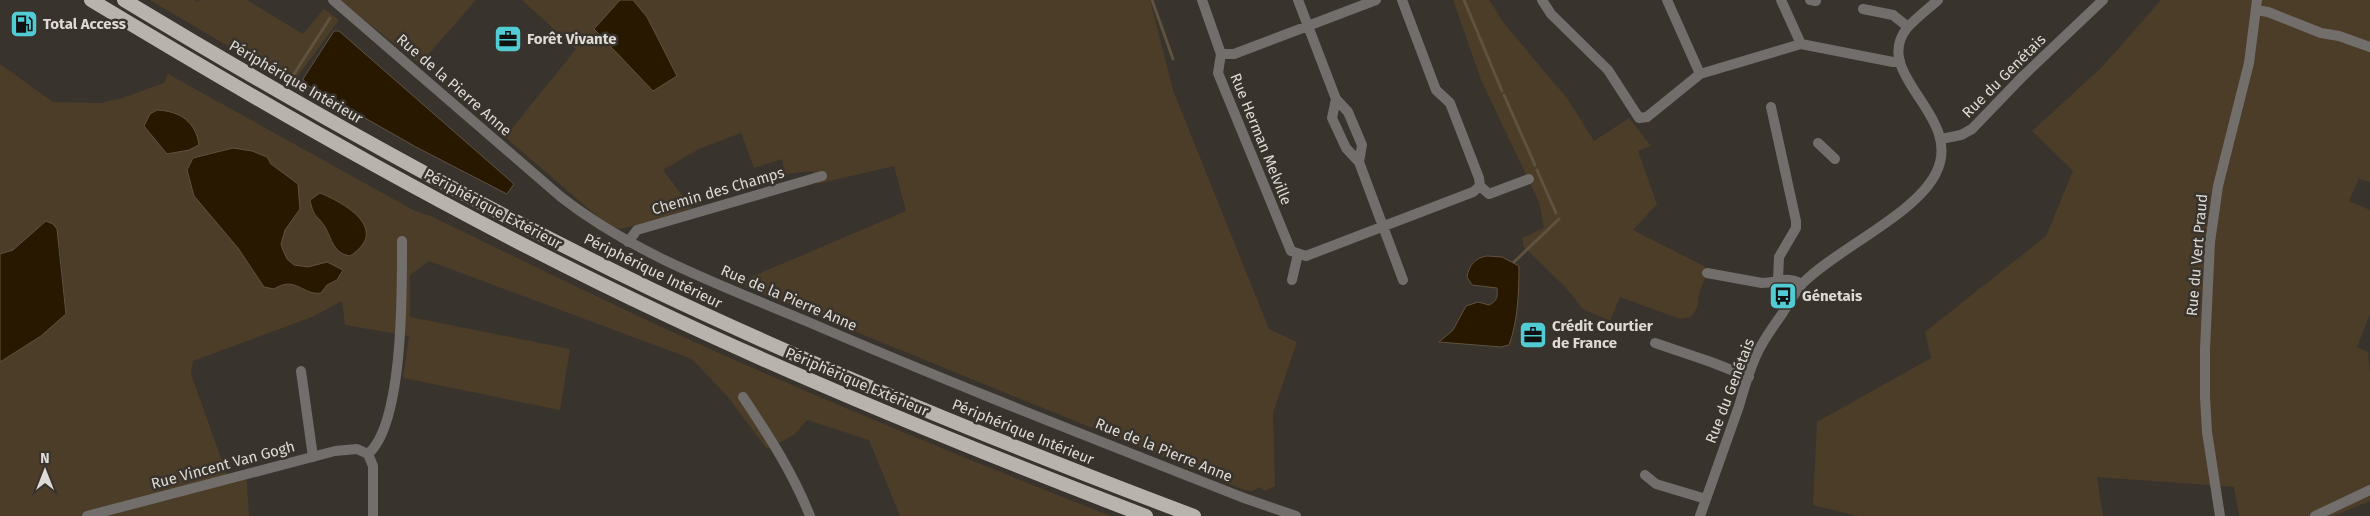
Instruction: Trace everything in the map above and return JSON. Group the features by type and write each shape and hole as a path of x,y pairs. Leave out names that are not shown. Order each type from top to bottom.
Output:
{"highway":[{"name":"Périphérique Extérieur","path":"91,0 359,156 476,220 597,281 760,358 862,403 1146,516"},
{"name":"Périphérique Intérieur","path":"124,0 272,87 414,167 517,222 654,290 887,395 1194,516"}],"street":[{"name":"Rue de la Pierre Anne","path":"333,0 561,197 589,218 628,242 864,346 1244,498 1296,516"},
{"name":"Rue Herman Melville","path":"1202,0 1222,54 1218,73 1291,251 1298,254"},
{"path":"1298,0 1336,99 1348,112 1362,145 1360,162"},
{"path":"1222,54 1234,54 1376,0"},
{"path":"1402,0 1436,90 1450,103 1479,178 1480,186 1490,194 1529,179"},
{"path":"1542,0 1551,14 1608,70 1635,114 1642,118 1700,74 1801,44 1893,62 1900,61"},
{"path":"1668,0 1700,74"},
{"path":"1938,0 1908,27 1901,42 1900,61 1906,79 1935,121 1941,139"},
{"name":"Rue du Genétais","path":"1700,516 1761,346 1802,284 1824,265 1889,219 1926,188 1933,179 1940,164 1941,139 1961,135 1972,129 2023,76 2103,0"},
{"path":"1784,1 1801,44"},
{"path":"2256,5 2268,12 2321,33 2339,36 2370,47"},
{"name":"Rue du Vert Praud","path":"2220,516 2207,432 2205,397 2205,349 2210,242 2218,186 2249,63 2256,5"},
{"path":"1864,9 1893,14 1908,27"},
{"path":"1336,99 1332,118 1346,148 1360,162 1403,280"},
{"path":"1771,107 1792,195 1796,228 1779,257 1778,279"},
{"path":"1818,143 1835,159"},
{"name":"Chemin des Champs","path":"628,242 637,230 822,176"},
{"path":"1292,280 1298,254 1306,256 1384,227 1473,192 1480,186"},
{"path":"373,516 373,466 368,454 380,440 394,383 402,333 402,241"},
{"path":"1707,273 1762,283 1786,279 1802,284"},
{"path":"1655,344 1711,362 1749,377"},
{"path":"301,371 313,457"},
{"path":"744,397 780,453 795,481 810,516"},
{"name":"Rue Vincent Van Gogh","path":"86,516 346,449 357,449 368,454"},
{"path":"1645,475 1656,484 1706,499"},
{"path":"2315,516 2370,490"}],"shaded area":[{"path":"150,0 194,0 198,2 200,0 247,0 303,34 324,9 339,20 292,84"},
{"path":"339,0 476,0 420,64"},
{"path":"522,0 1150,0 1173,90 1269,329 1297,342 1273,413 1275,486 1265,491 1259,487 1253,491 1244,490 746,287 744,280 906,211 894,166 817,184 813,171 785,174 782,159 754,168 741,133 699,149 663,170 692,208 620,229 606,224 505,137 576,49"},
{"path":"620,0 633,0 647,17 677,76 653,91 594,29"},
{"path":"1453,0 1489,0 1506,26 1567,98 1594,141 1629,118 1651,146 1638,151 1657,204 1633,230 1704,266 1707,273 1699,293 1698,306 1691,317 1680,319 1620,297 1610,321 1583,309 1565,287 1524,247 1522,238 1544,228 1539,202 1481,80"},
{"path":"2161,0 2370,0 2370,182 2359,179 2349,201 2370,210 2370,314 2357,347 2368,352 2370,372 2370,501 2333,516 2239,516 2234,487 2097,477 2103,516 1858,516 1813,505 1817,422 1931,358 1925,332 2046,236 2073,171 2032,131 2102,67"},
{"path":"334,31 339,31 514,184 507,194 416,147 307,85 303,79"},
{"path":"0,64 53,102 101,103 122,98 164,83 168,74 415,211 431,216 640,317 859,414 1111,516 900,516 869,440 807,420 794,435 767,449 727,396 692,359 429,261 410,275 410,317 570,349 560,410 403,378 409,336 345,325 342,301 312,317 193,361 191,374 227,475 246,471 249,516 0,516 0,362 41,336 66,314 60,246 46,221 13,250 0,254"},
{"path":"157,110 180,115 186,119 194,130 199,145 189,150 167,154 144,126 150,114"},
{"path":"233,148 252,151 267,157 271,164 298,184 300,209 285,230 281,244 287,259 294,265 308,267 327,262 343,270 337,280 327,285 321,293 309,292 288,284 274,289 264,287 238,248 194,196 187,170 193,158"},
{"path":"320,193 352,211 365,228 366,237 361,246 350,256 336,249 325,227 313,210 310,200"},
{"path":"46,221 53,224 57,229 66,314 41,336 0,362 0,254 13,250"},
{"path":"1487,256 1502,257 1519,266 1516,316 1509,345 1501,347 1439,342 1453,330 1466,306 1478,302 1489,305 1494,302 1497,288 1472,285 1467,277 1473,263 1479,258"}],"waterway":[{"path":"1152,0 1173,59"},
{"path":"1464,0 1502,91"},
{"path":"294,74 330,18"},
{"path":"1504,95 1535,165"},
{"path":"1537,170 1556,213"},
{"path":"1514,262 1559,219"}],"place":[{"name":"Total Access","path":"24,24"},
{"name":"Forêt Vivante","path":"508,39"},
{"name":"Génetais","path":"1783,296"},
{"name":"Crédit Courtier de France","path":"1533,335"}]}
